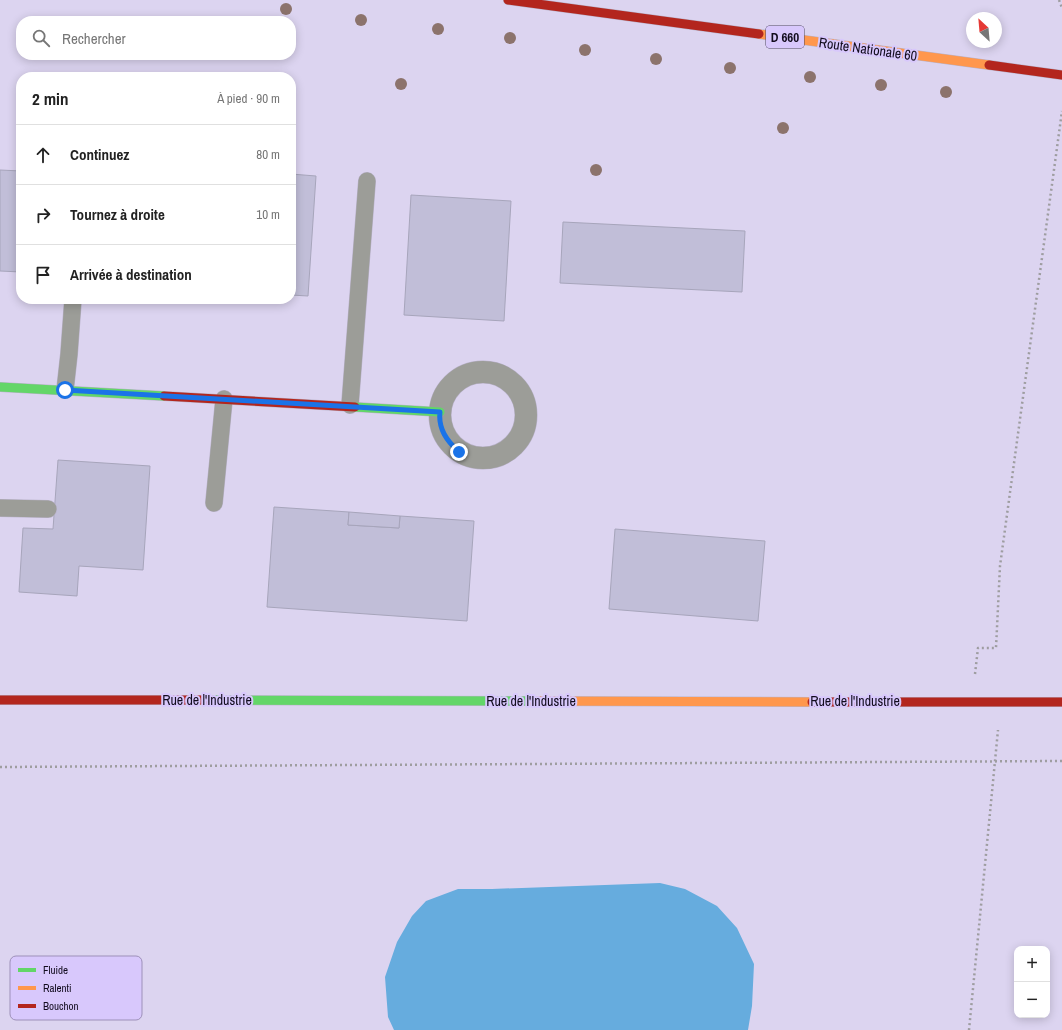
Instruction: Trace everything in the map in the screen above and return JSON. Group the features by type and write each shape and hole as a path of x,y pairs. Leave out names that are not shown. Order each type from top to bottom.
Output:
{"street":[{"name":"Route Nationale 60","path":"508,0 1062,75"},
{"path":"0,387 440,412"},
{"name":"Rue de l'Industrie","path":"0,700 1062,702"}],"lane":[{"path":"350,406 367,181"},
{"path":"65,390 72,304"},
{"path":"214,504 224,399"},
{"path":"0,508 48,509"}],"path":[{"path":"1058,0 1062,8"},
{"path":"972,702 978,648 996,648 1000,566 1062,111"},
{"path":"969,1030 1001,702"},
{"path":"0,766 1062,761"}],"water":[{"path":"660,883 685,889 717,906 737,928 754,964 752,1006 748,1030 394,1030 388,1017 385,977 397,942 412,916 426,901 458,889"}],"building":[{"path":"0,170 16,171 16,272 0,271"},
{"path":"296,174 316,176 308,296 296,295"},
{"path":"411,195 511,201 504,321 404,315"},
{"path":"563,222 745,231 742,292 560,283"},
{"path":"58,460 150,466 143,570 79,566 77,596 19,592 23,528 53,529"},
{"path":"274,507 349,512 348,525 399,528 400,516 474,521 467,621 267,607"},
{"path":"349,512 400,516 399,528 348,525"},
{"path":"615,529 765,541 758,621 609,609"}],"traffic: fast":[{"path":"0,387 164,396"},
{"path":"355,407 440,412"},
{"path":"212,700 531,701"}],"traffic: slow":[{"path":"759,34 989,65"},
{"path":"531,701 812,702"}],"traffic: jam":[{"path":"508,0 759,34"},
{"path":"989,65 1062,75"},
{"path":"164,396 355,407"},
{"path":"0,700 212,700"},
{"path":"812,702 1062,702"}],"route":[{"path":"65,390 440,412 439,417 442,430 449,442 459,452"}]}
